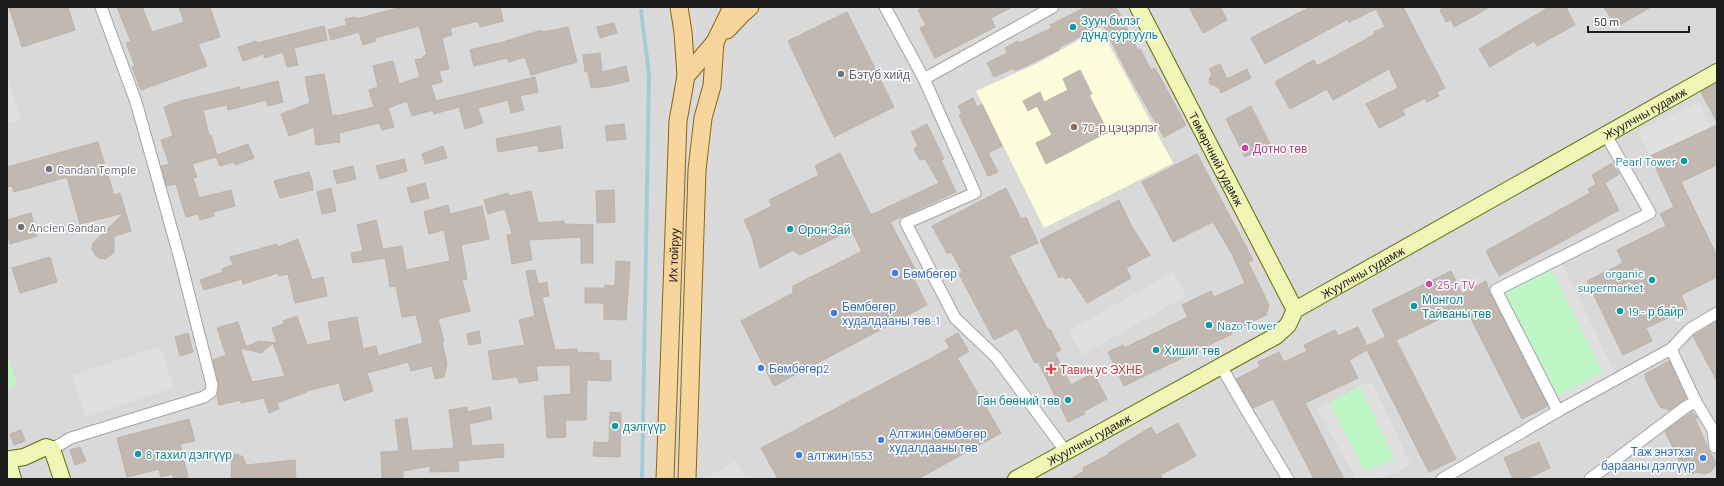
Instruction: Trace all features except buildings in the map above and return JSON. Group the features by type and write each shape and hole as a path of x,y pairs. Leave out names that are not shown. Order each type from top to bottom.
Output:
{"main road":[{"path":"679,7 682,24 686,76"},
{"name":"Их тойруу","path":"665,479 678,128 686,76 715,42 732,7"},
{"path":"715,42 743,12 750,7"},
{"name":"Төмөрчний гудамж","path":"1138,7 1295,310"},
{"name":"Их тойруу","path":"687,479 697,170 703,118 712,86 715,42"},
{"name":"Жуулчны гудамж","path":"1016,479 1276,336 1288,325 1295,310 1717,72"},
{"path":"13,479 9,459 24,457 46,447 52,449 62,479"}],"street":[{"path":"52,449 71,438 204,397 211,392 212,385 180,259 136,102 101,7"},
{"path":"885,7 924,79 975,193 906,223 955,318 996,357 1066,452"},
{"path":"924,79 1052,7"},
{"path":"1558,411 1496,290 1650,213 1606,135"},
{"path":"1442,479 1558,411 1672,349 1690,329 1717,312"},
{"path":"1672,349 1696,402 1713,430 1715,447"},
{"path":"1222,366 1248,413 1288,479"},
{"path":"1590,479 1687,406 1696,402"}],"shaded area":[{"path":"7,7 1717,7 1717,479 7,479"},
{"name":"70-р цэцэрлэг","path":"1100,28 1173,163 1044,228 976,91 1038,63"},
{"path":"7,76 21,120 7,124"},
{"path":"1699,102 1711,128 1650,156 1638,131"},
{"path":"1561,262 1616,375 1563,402 1558,396 1603,372 1551,268"},
{"path":"1173,272 1186,296 1082,355 1069,331"},
{"path":"160,346 174,388 85,417 72,375"},
{"path":"1372,382 1411,465 1380,479 1356,479 1317,409 1329,403 1365,471 1395,460 1360,386"},
{"path":"736,461 747,479 711,479 711,475"}],"green space":[{"path":"1551,268 1603,372 1558,396 1505,293"},
{"path":"7,353 16,381 14,386 7,389"},
{"path":"1360,386 1395,460 1365,471 1329,403"}],"waterway":[{"path":"641,11 649,74 642,479"}],"place":[{"name":"Зуун билэг дунд сургууль","path":"1073,27"},
{"name":"Бэтүб хийд","path":"841,74"},
{"name":"70-р цэцэрлэг","path":"1074,127"},
{"name":"Дотно төв","path":"1245,148"},
{"name":"Pearl Tower","path":"1684,161"},
{"name":"Gandan Temple","path":"49,169"},
{"name":"Ancien Gandan","path":"21,227"},
{"name":"Орон Зай","path":"790,229"},
{"name":"Бөмбөгөр","path":"895,273"},
{"name":"organic supermarket","path":"1652,280"},
{"name":"25-r TV","path":"1429,284"},
{"name":"Монгол Тайваны төв","path":"1414,306"},
{"name":"19 - р байр","path":"1620,311"},
{"name":"Бөмбөгөр худалдааны төв-1","path":"834,313"},
{"name":"Nazo Tower","path":"1209,325"},
{"name":"Хишиг төв","path":"1156,350"},
{"name":"Бөмбөгөр2","path":"761,368"},
{"name":"Тавин ус ЭХНБ","path":"1051,369"},
{"name":"Ган бөөний төв","path":"1068,400"},
{"name":"дэлгүүр","path":"615,426"},
{"name":"Алтжин бөмбөгөр худалдааны төв","path":"881,440"},
{"name":"8 тахил дэлгүүр","path":"138,454"},
{"name":"алтжин 1553","path":"799,455"},
{"name":"Таж энэтхэг барааны дэлгүүр","path":"1703,458"}]}
